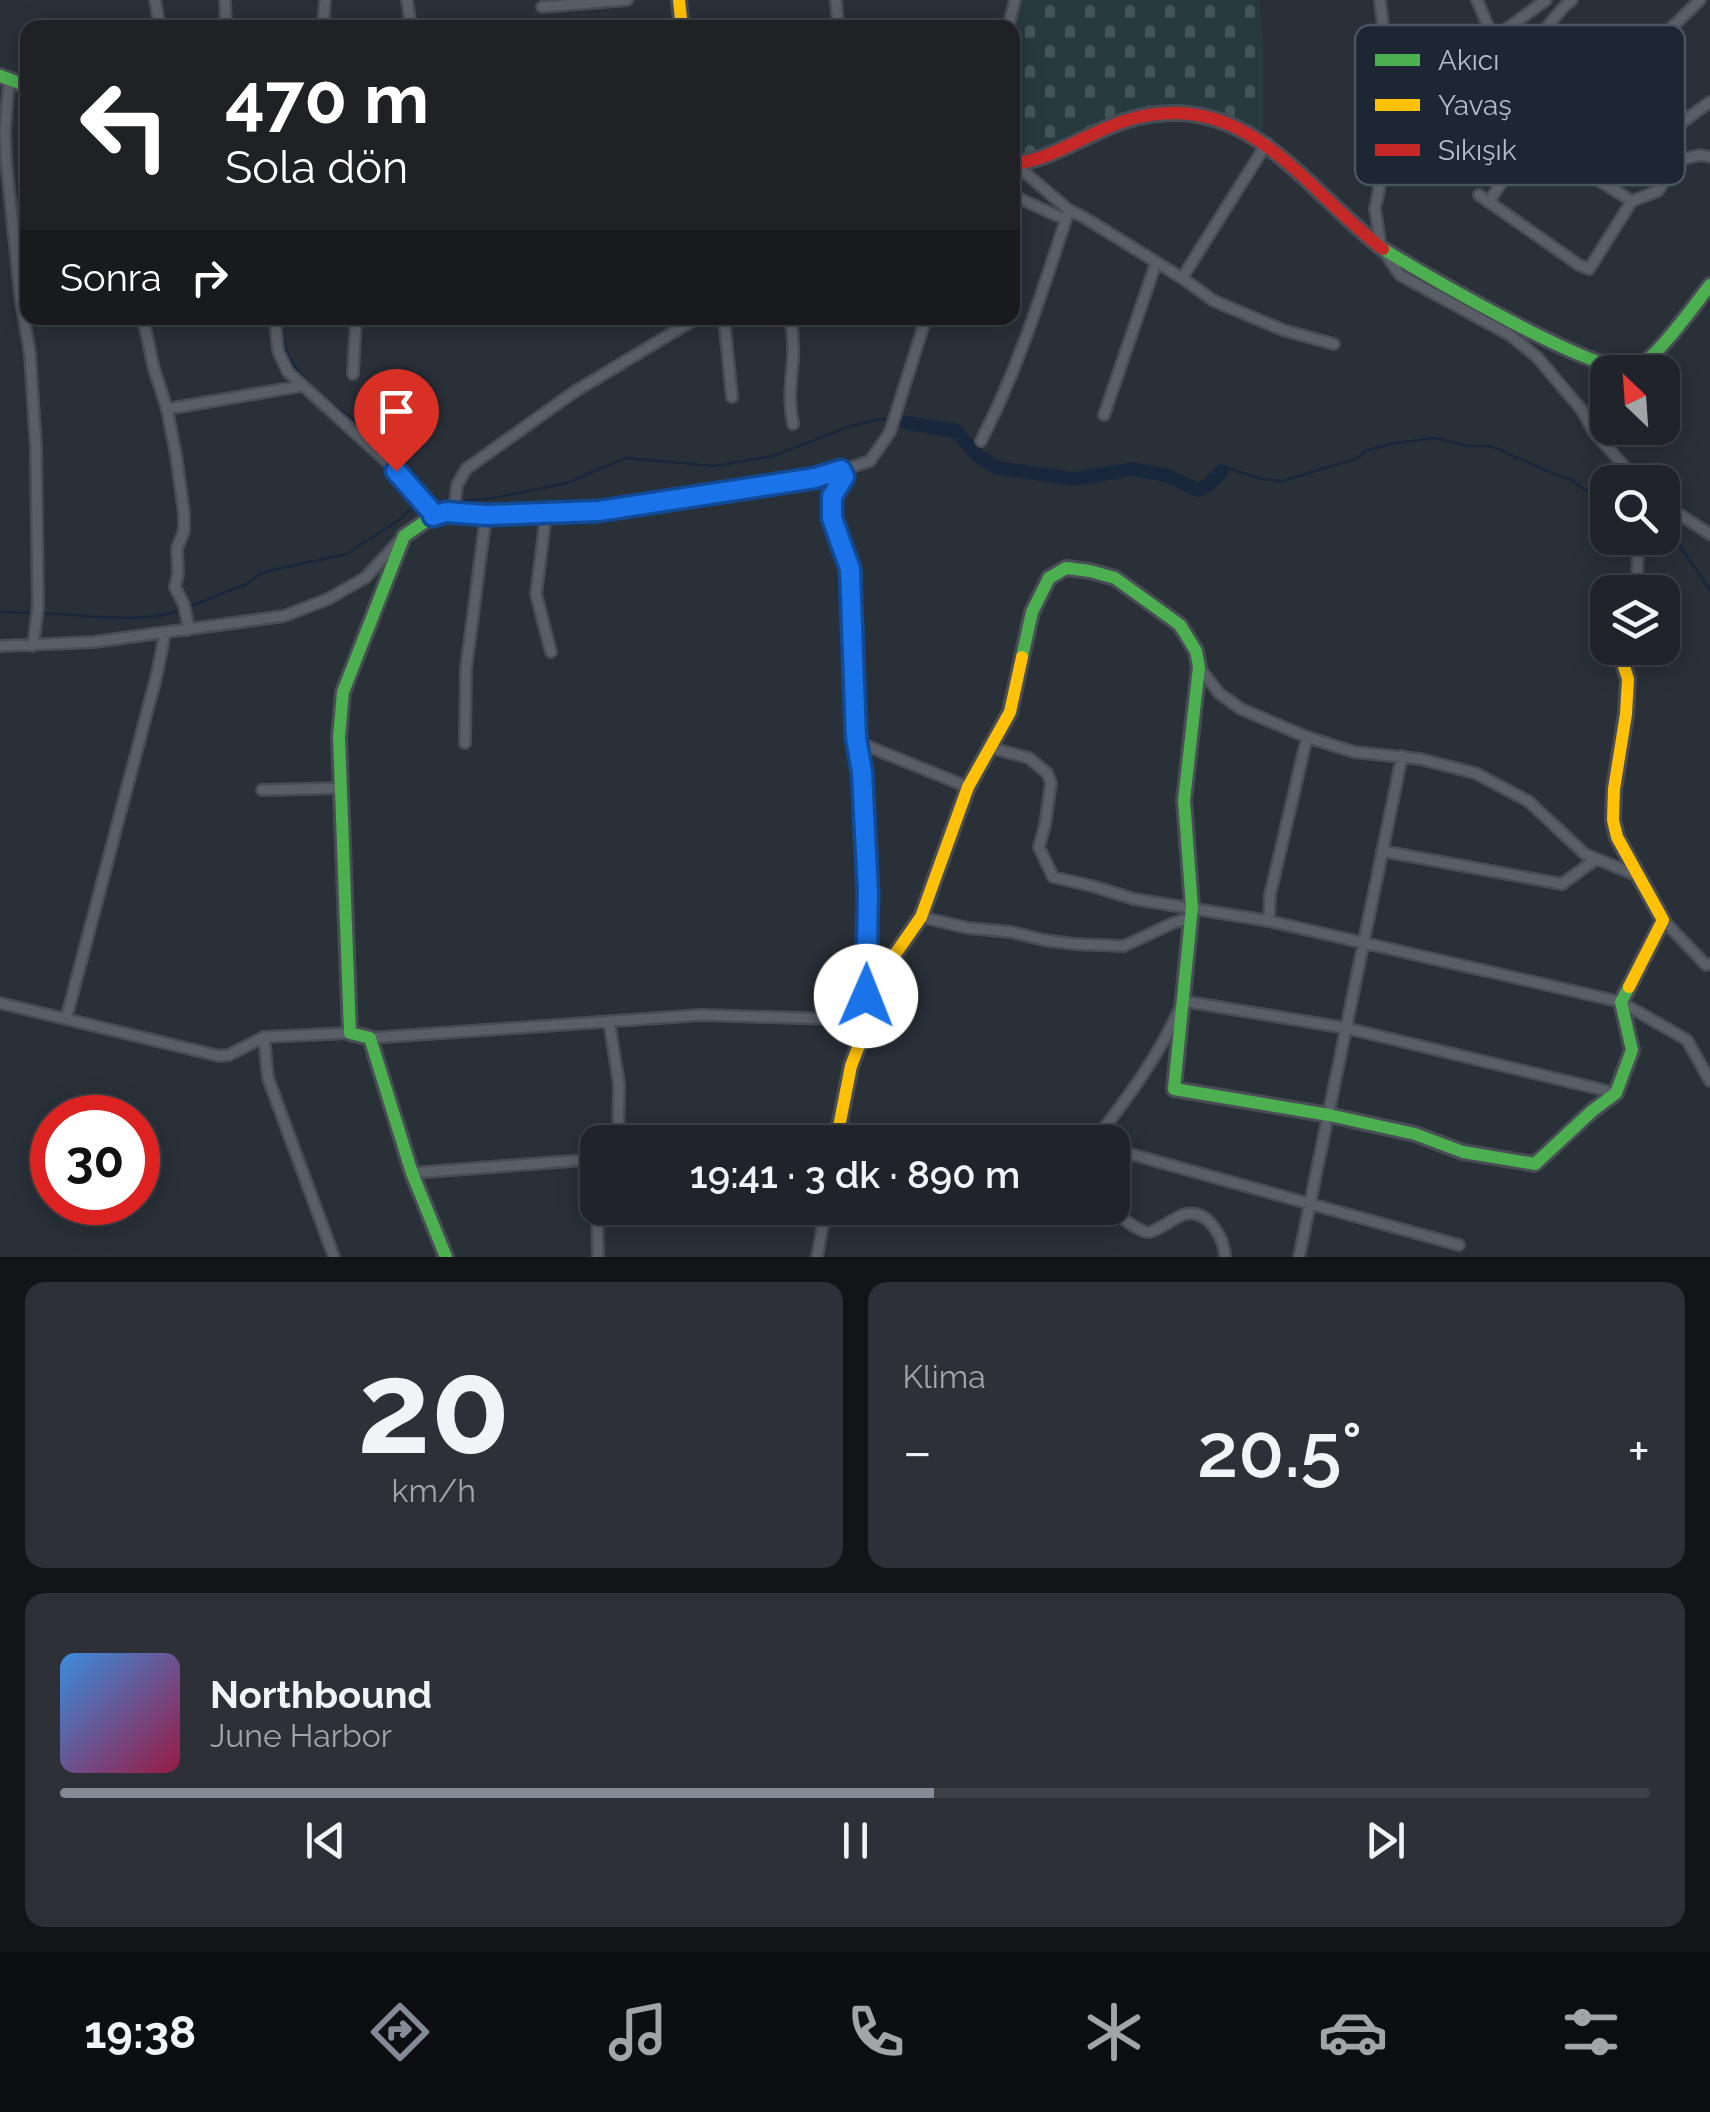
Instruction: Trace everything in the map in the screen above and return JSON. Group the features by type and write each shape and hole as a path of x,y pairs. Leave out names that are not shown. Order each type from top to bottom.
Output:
{"street":[{"path":"542,7 627,0"},
{"path":"1380,0 1383,25"},
{"path":"1477,0 1488,25"},
{"path":"1512,25 1546,0"},
{"path":"1548,25 1572,0"},
{"path":"1674,25 1700,0"},
{"path":"5,78 6,159 20,295"},
{"path":"1685,120 1710,102"},
{"path":"1020,164 1111,124 1150,115 1175,112 1223,123 1267,143 1382,247 1479,305 1580,354 1622,369 1633,369 1651,356 1710,285"},
{"path":"1182,278 1267,143"},
{"path":"1685,159 1710,157"},
{"path":"1020,171 1068,215"},
{"path":"1379,185 1375,209 1382,247 1400,275 1510,335 1537,357 1624,465"},
{"path":"1489,202 1500,185"},
{"path":"1606,185 1632,201"},
{"path":"1479,195 1589,270 1632,201 1658,192 1662,185"},
{"path":"1020,198 1085,218 1214,301 1283,330 1334,344"},
{"path":"981,441 1028,334 1068,215"},
{"path":"1104,415 1156,263"},
{"path":"25,325 36,448 38,608 33,646"},
{"path":"145,325 176,454 184,531 177,548 175,588 185,610 186,630"},
{"path":"276,325 278,351 288,372 421,499 444,512 486,515 599,511 815,478 870,461 890,432 924,325"},
{"path":"354,374 356,325"},
{"path":"0,646 186,630 284,616 328,599 365,578 404,536 444,512 466,468 574,392 686,325"},
{"path":"725,325 732,396"},
{"path":"792,325 789,383 794,424"},
{"path":"167,409 301,386"},
{"path":"839,1125 851,1066 864,1032 868,893 850,569 832,518 832,496 844,477 841,470"},
{"path":"546,514 536,594 550,652"},
{"path":"464,743 466,670 486,515"},
{"path":"1680,515 1710,534"},
{"path":"350,1033 339,738 343,692 404,536"},
{"path":"866,996 920,917 968,787 1010,712 1032,612 1050,578 1066,568 1115,578 1180,625 1196,652 1199,667 1184,800 1191,912 1174,1089 1329,1115 1414,1134 1463,1152 1535,1164 1616,1093 1632,1050 1621,1002 1663,920"},
{"path":"66,1018 165,632"},
{"path":"1623,665 1628,679 1614,789 1617,837 1663,920 1709,966"},
{"path":"1199,667 1219,693 1242,709 1307,738 1354,752 1402,756 1474,773 1528,801 1585,854 1638,876"},
{"path":"1269,922 1270,894 1307,738"},
{"path":"857,742 968,787"},
{"path":"991,748 1029,758 1047,772 1051,783 1040,846 1053,878 1191,912 1269,922 1364,942 1621,1002 1686,1040 1710,1081"},
{"path":"1299,1257 1402,756"},
{"path":"262,790 341,788"},
{"path":"1382,851 1562,884 1596,860"},
{"path":"920,917 1044,940 1124,946 1191,912"},
{"path":"1183,1001 1346,1028 1616,1093"},
{"path":"1108,1125 1149,1066 1183,1001"},
{"path":"0,1003 218,1056 229,1055 264,1037 350,1033 370,1038 700,1015 864,1020"},
{"path":"609,1021 619,1084 618,1125"},
{"path":"264,1037 268,1078 334,1257"},
{"path":"370,1038 412,1174 446,1257"},
{"path":"1130,1154 1460,1245"},
{"path":"412,1174 580,1159"},
{"path":"1130,1224 1142,1232 1150,1232 1187,1214 1198,1214 1221,1237 1225,1257"},
{"path":"598,1225 598,1257"},
{"path":"817,1257 823,1225"}],"green space":[{"path":"1022,0 1259,0 1263,134 1217,116 1163,108 1020,163 1017,20"}],"waterway":[{"path":"328,13 330,0"},
{"path":"283,325 286,351 297,370 397,456 434,503"},
{"path":"458,502 566,483 626,458 714,466 773,456 851,426 890,420"},
{"path":"907,423 956,431 978,456 998,468 1074,479 1133,469 1166,475 1198,490 1222,471"},
{"path":"1222,471 1228,468 1282,481 1356,459 1367,450 1435,438 1498,449 1570,479 1590,493"},
{"path":"433,505 450,503"},
{"path":"188,607 244,585 264,572 346,554 420,506"},
{"path":"1680,546 1710,590"},
{"path":"40,613 131,618 181,610"},
{"path":"0,612 32,613"}],"traffic: fast":[{"path":"0,76 20,83"},
{"path":"1383,249 1547,340 1612,366 1632,369 1662,346 1710,285"},
{"path":"446,511 404,536 343,692 339,737 350,1033 370,1038 412,1173 446,1257"},
{"path":"1022,657 1032,612 1049,578 1066,568 1115,578 1180,625 1196,651 1199,667 1184,800 1192,907 1174,1089 1329,1115 1415,1134 1463,1152 1535,1164 1616,1093 1632,1050 1621,1002 1629,987"}],"traffic: slow":[{"path":"679,0 681,20"},
{"path":"839,1125 851,1066 864,1032 866,996 921,917 968,787 1010,712 1022,657"},
{"path":"1623,665 1628,679 1626,714 1613,820 1617,837 1663,920 1629,987"}],"traffic: jam":[{"path":"1020,163 1056,152 1128,120 1170,113 1206,117 1239,129 1270,148 1383,249"}],"route":[{"path":"396,471 433,516 446,512 486,515 599,511 815,478 841,470 844,477 832,496 832,518 850,569 856,738 862,772 868,893 866,996"}]}
